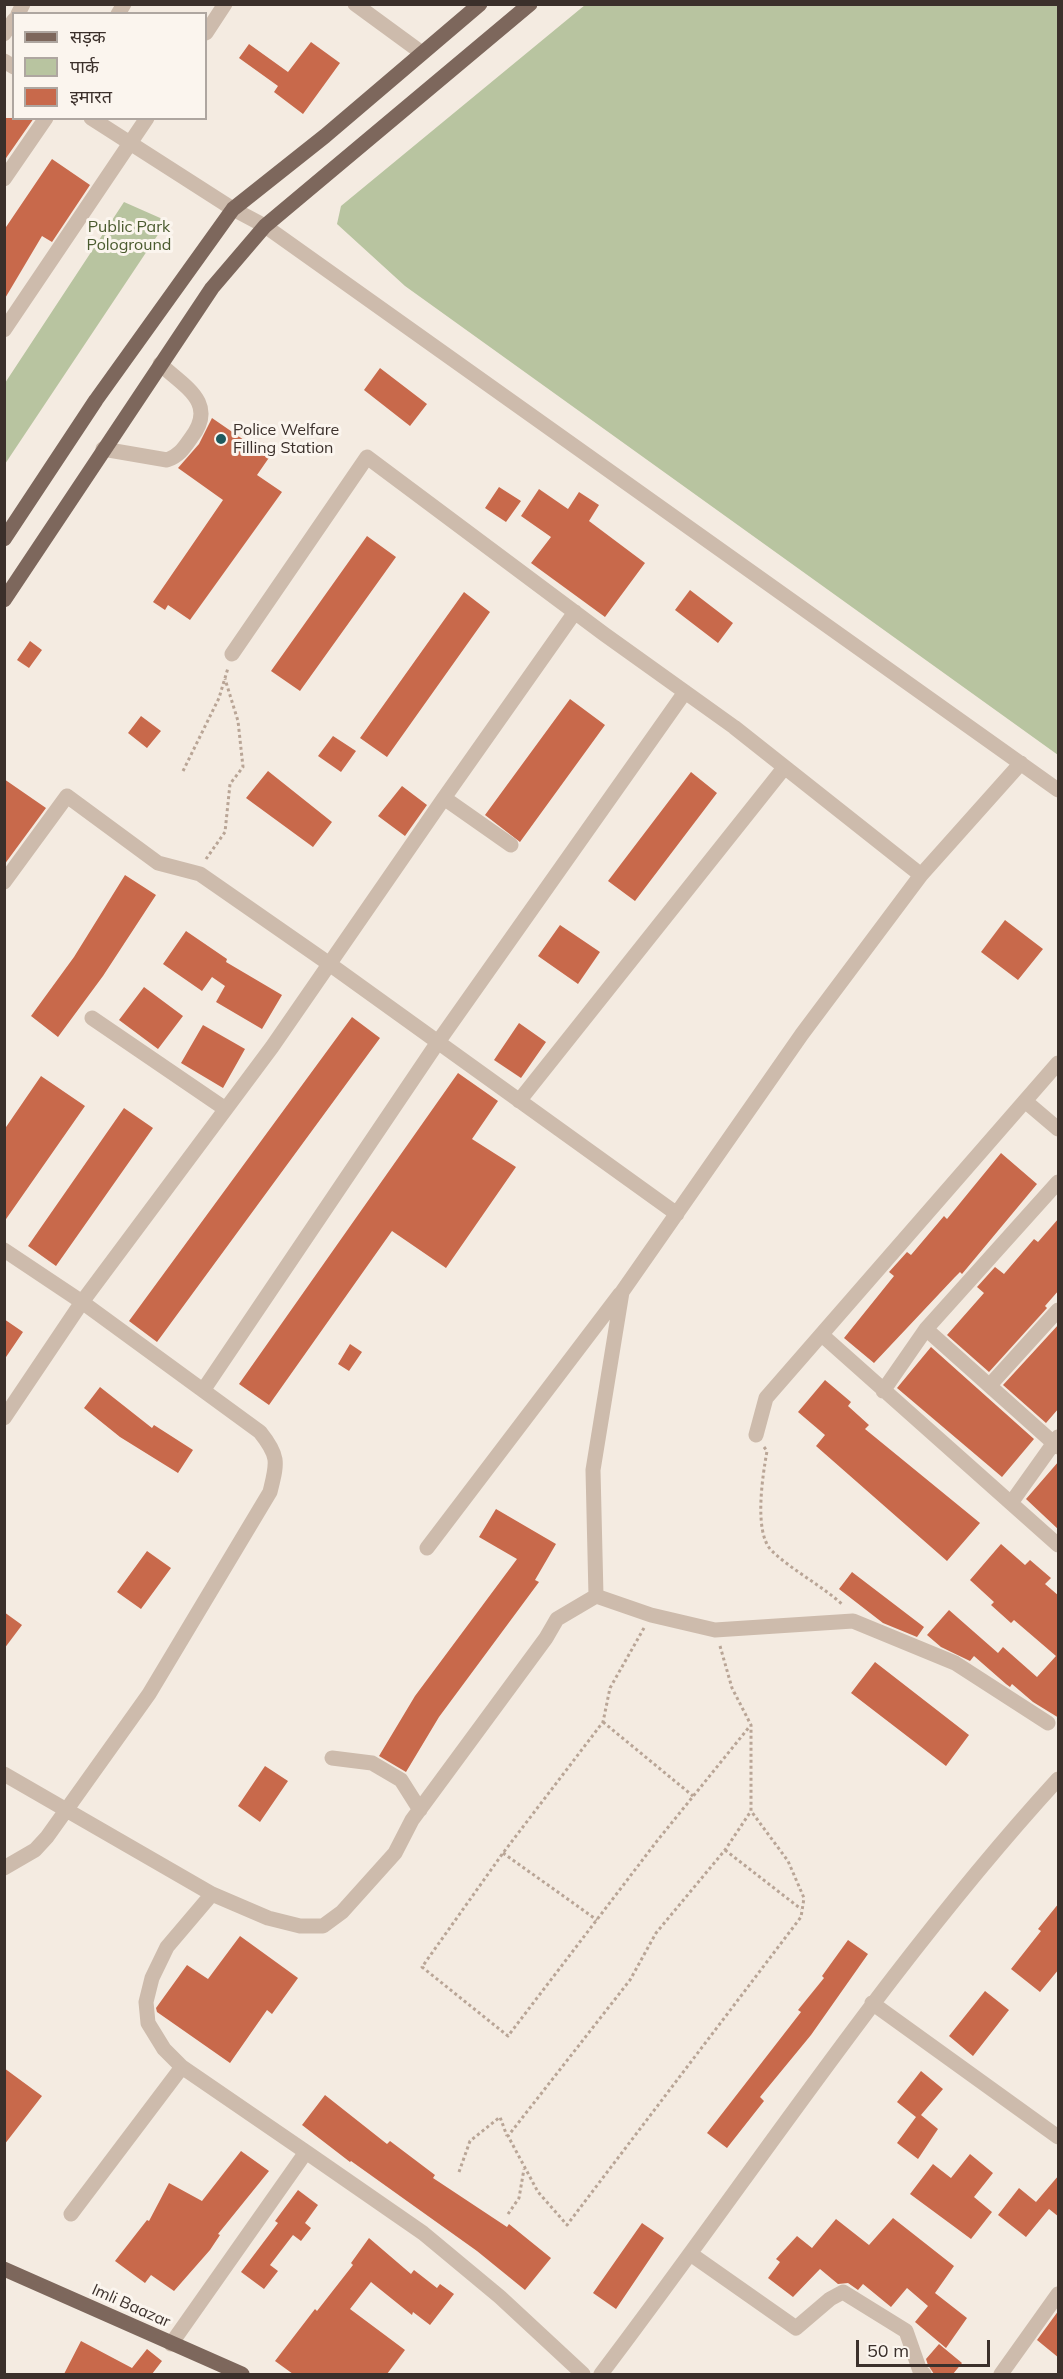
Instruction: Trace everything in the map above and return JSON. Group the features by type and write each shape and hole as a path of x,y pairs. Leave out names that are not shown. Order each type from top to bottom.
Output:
{"main road":[{"path":"4,539 96,400 233,209 480,4"},
{"path":"4,600 212,288 264,226 530,4"},
{"name":"Imli Baazar","path":"4,2269 242,2374"}],"street":[{"path":"207,31 225,4"},
{"path":"356,4 423,53"},
{"path":"4,179 44,120"},
{"path":"94,120 233,209 264,226 1059,790"},
{"path":"4,330 146,120"},
{"path":"103,449 167,460 182,451 199,428 203,414 200,405 190,391 160,364"},
{"path":"232,654 367,456 685,692 921,875"},
{"path":"4,1418 82,1302 224,1107 272,1047 328,963 575,612"},
{"path":"204,1389 438,1042 685,692"},
{"path":"427,1548 622,1292 802,1034 921,875 1021,764"},
{"path":"519,1101 784,768"},
{"path":"4,882 67,796 158,863 200,874 328,963 677,1214"},
{"path":"444,798 511,845"},
{"path":"92,1018 224,1107"},
{"path":"756,1435 766,1398 1059,1063"},
{"path":"1025,1101 1059,1129"},
{"path":"883,1391 926,1329 1059,1182"},
{"path":"4,1250 82,1302 261,1432 274,1449 277,1463 270,1492 149,1694 66,1808 47,1838 35,1850 4,1868"},
{"path":"596,1596 593,1470 622,1292"},
{"path":"990,1385 1059,1310"},
{"path":"926,1329 1057,1442 1011,1503"},
{"path":"822,1335 1059,1545"},
{"path":"4,1774 212,1894 268,1918 300,1926 323,1926 342,1912 395,1853 420,1810 546,1638 557,1619 596,1596 651,1615 715,1630 794,1627 853,1621 955,1664 1048,1723"},
{"path":"332,1758 372,1762 401,1780 420,1810"},
{"path":"601,2374 692,2255 872,2003 1059,1779"},
{"path":"212,1894 167,1947 152,1978 146,2002 148,2023 164,2049 182,2067 423,2233 500,2297 583,2374"},
{"path":"872,2003 1059,2137"},
{"path":"71,2214 182,2067"},
{"path":"171,2344 306,2152"},
{"path":"692,2255 796,2328 830,2299 843,2292 906,2331 920,2371 924,2374"},
{"path":"1001,2374 1059,2294"}],"path":[{"path":"183,771 219,698 232,654"},
{"path":"200,874 203,862 225,832 230,784 243,767 243,750 238,721 225,679"},
{"path":"756,1435 767,1451 760,1514 770,1550 822,1586 851,1612 853,1621"},
{"path":"651,1615 610,1688 603,1722 503,1852 422,1967 508,2036 693,1796 751,1725"},
{"path":"508,2136 630,1980 656,1933 724,1850 751,1811 751,1725 732,1688 715,1630"},
{"path":"603,1722 693,1796"},
{"path":"459,2172 470,2141 500,2117 524,2169 538,2192 567,2225 801,1917 804,1898 788,1862 751,1811"},
{"path":"724,1850 802,1910"},
{"path":"503,1852 597,1920"},
{"path":"508,2214 519,2198 524,2169"}],"green space":[{"path":"585,5 1058,5 1058,755 405,286 337,224 341,206"},
{"name":"Public Park Pologround","path":"124,202 167,221 5,464 5,383"}],"building":[{"path":"311,42 340,63 303,114 274,92 278,86 239,58 249,44 288,72"},
{"path":"4,118 33,120 4,161"},
{"path":"52,159 90,185 52,242 42,236 4,300 4,230"},
{"path":"380,368 427,404 410,426 364,390"},
{"path":"212,418 257,449 263,442 275,449 257,475 282,492 190,620 168,605 165,610 153,602 223,500 178,468 199,444"},
{"path":"499,487 521,501 506,522 485,508"},
{"path":"539,489 568,509 579,492 599,505 589,521 645,563 605,617 531,563 551,537 521,516"},
{"path":"367,536 396,557 300,691 271,671"},
{"path":"690,590 733,623 718,643 675,610"},
{"path":"464,592 490,612 387,757 360,738"},
{"path":"30,641 42,650 29,668 17,660"},
{"path":"570,699 605,725 520,842 485,815"},
{"path":"141,716 161,731 147,748 128,733"},
{"path":"333,736 356,751 341,772 318,756"},
{"path":"268,771 332,822 313,847 246,798"},
{"path":"691,772 717,793 635,901 608,881"},
{"path":"4,779 46,808 4,865"},
{"path":"402,786 427,805 405,836 378,816"},
{"path":"125,875 156,895 103,976 58,1037 31,1016 74,957"},
{"path":"1005,920 1043,949 1018,980 981,952"},
{"path":"560,925 600,952 578,984 538,956"},
{"path":"186,931 227,959 226,962 282,995 262,1029 216,1002 225,986 212,977 202,991 163,964"},
{"path":"144,987 183,1016 158,1049 119,1020"},
{"path":"352,1017 380,1038 157,1342 129,1321"},
{"path":"519,1023 546,1042 521,1078 494,1060"},
{"path":"203,1025 245,1049 223,1088 181,1063"},
{"path":"458,1073 498,1101 472,1139 516,1167 446,1268 392,1231 269,1405 239,1384"},
{"path":"41,1076 85,1106 4,1222 4,1130"},
{"path":"124,1108 153,1128 56,1266 28,1246"},
{"path":"1001,1153 1037,1184 962,1274 960,1272 955,1277 874,1363 844,1338 894,1276 889,1272 907,1252 911,1255 944,1216 947,1219"},
{"path":"1059,1218 1059,1290 1045,1306 1047,1308 989,1372 947,1335 984,1293 977,1287 995,1267 1004,1274 1034,1239 1038,1242"},
{"path":"4,1319 23,1332 4,1360"},
{"path":"1059,1324 1059,1408 1046,1423 1003,1385"},
{"path":"350,1344 362,1352 349,1371 338,1364"},
{"path":"931,1347 1034,1439 1002,1477 897,1388"},
{"path":"825,1380 851,1402 848,1406 869,1425 865,1429 980,1523 947,1561 816,1446 825,1435 798,1412"},
{"path":"100,1387 152,1428 154,1425 193,1450 178,1473 120,1437 84,1408"},
{"path":"1059,1461 1059,1530 1026,1499"},
{"path":"496,1509 556,1544 535,1580 539,1582 439,1717 406,1772 379,1756 415,1696 517,1559 479,1537"},
{"path":"1001,1544 1025,1565 1030,1560 1051,1578 1045,1584 1059,1596 1059,1718 1033,1702 1012,1684 1010,1687 974,1656 970,1661 941,1647 927,1635 949,1610 998,1653 1003,1647 1037,1677 1056,1656 1014,1620 1011,1623 991,1605 994,1602 970,1580"},
{"path":"147,1551 171,1568 141,1609 117,1592"},
{"path":"852,1572 924,1627 917,1637 883,1623 839,1589"},
{"path":"4,1612 22,1625 4,1649"},
{"path":"875,1662 969,1735 946,1766 851,1693"},
{"path":"265,1766 288,1781 260,1822 238,1806"},
{"path":"1059,1903 1059,1969 1040,1992 1011,1969 1041,1931 1038,1929"},
{"path":"240,1936 298,1978 272,2014 267,2010 230,2063 157,2012 156,2008 187,1965 208,1979"},
{"path":"848,1940 868,1954 811,2035 760,2097 764,2101 727,2148 707,2133 801,2012 798,2010 824,1978 822,1976"},
{"path":"985,1991 1009,2010 973,2056 949,2036"},
{"path":"4,2068 42,2096 4,2145"},
{"path":"921,2071 943,2089 921,2115 938,2129 918,2159 897,2143 916,2117 897,2102"},
{"path":"325,2095 387,2144 390,2141 435,2175 433,2178 507,2227 509,2224 551,2258 525,2290 477,2251 350,2162 302,2125"},
{"path":"241,2151 269,2171 218,2234 220,2235 210,2250 174,2291 151,2275 145,2283 115,2261 147,2220 149,2221 169,2183 202,2201"},
{"path":"970,2154 993,2173 974,2197 992,2212 971,2239 910,2194 933,2164 951,2178"},
{"path":"1059,2175 1059,2217 1049,2209 1026,2237 998,2215 1019,2188 1036,2202"},
{"path":"298,2190 318,2205 305,2223 311,2228 301,2241 293,2235 270,2265 278,2271 264,2289 241,2272 278,2223 275,2221"},
{"path":"893,2218 954,2266 935,2293 967,2318 946,2348 915,2322 928,2306 907,2288 891,2307 863,2284 858,2290 848,2283 838,2284 820,2269 793,2297 768,2278 780,2262 776,2259 797,2236 812,2248 836,2219 869,2245"},
{"path":"642,2223 664,2238 616,2309 593,2293"},
{"path":"369,2238 411,2274 414,2270 437,2288 440,2284 454,2294 430,2325 413,2312 412,2315 371,2282 350,2309 405,2350 387,2374 293,2374 275,2361 353,2265 351,2263"},
{"path":"1059,2310 1059,2358 1037,2340"},
{"path":"81,2341 132,2368 147,2349 162,2361 152,2374 64,2374"},
{"path":"939,2344 962,2363 953,2374 934,2374 928,2365 926,2359"}],"place":[{"name":"Police Welfare Filling Station","path":"221,439"}]}
